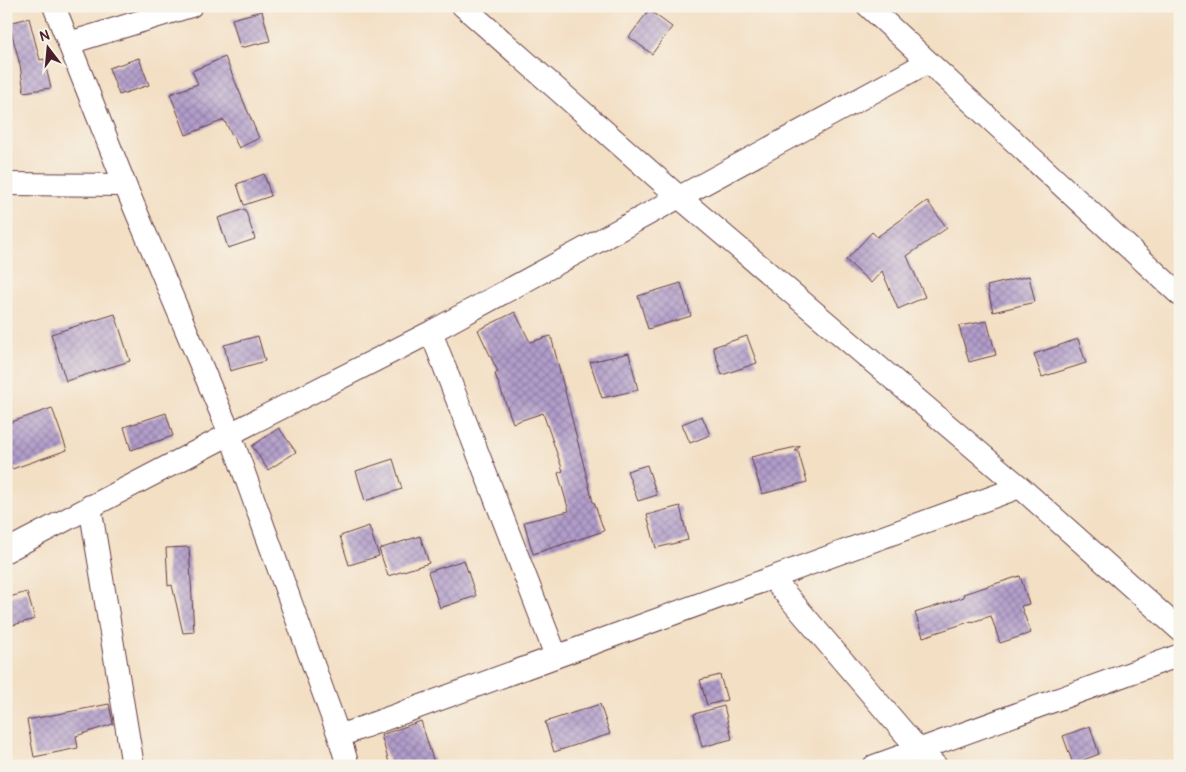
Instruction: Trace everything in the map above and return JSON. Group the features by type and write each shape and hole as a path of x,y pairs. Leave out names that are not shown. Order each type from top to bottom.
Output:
{"street":[{"path":"54,6 125,185 230,434 339,736 348,766"},
{"path":"69,43 191,6"},
{"path":"463,6 679,197 1020,487 1180,630"},
{"path":"868,6 1180,295"},
{"path":"6,550 431,332 928,62"},
{"path":"6,184 125,185"},
{"path":"431,332 556,656"},
{"path":"339,736 1020,487"},
{"path":"90,506 133,766"},
{"path":"772,578 919,750 936,766"},
{"path":"874,766 1180,655"}],"building":[{"path":"649,10 672,27 652,54 629,37"},
{"path":"262,11 270,41 240,48 232,19"},
{"path":"29,18 40,60 44,59 51,88 24,92 20,65 9,23"},
{"path":"225,57 259,138 239,148 224,120 186,135 170,94 198,84 192,71"},
{"path":"139,58 149,85 119,95 109,68"},
{"path":"264,174 271,196 244,205 237,184"},
{"path":"927,201 947,228 907,256 925,297 898,309 882,271 871,283 846,260 872,232 877,237"},
{"path":"245,209 255,239 228,248 218,218"},
{"path":"1029,276 1035,302 993,312 987,286"},
{"path":"681,283 691,316 648,329 638,296"},
{"path":"515,312 530,342 551,336 593,502 604,531 533,554 524,522 569,511 558,473 563,471 543,413 513,423 495,374 498,372 478,330"},
{"path":"115,314 130,361 66,381 51,334"},
{"path":"987,321 996,355 969,362 959,326"},
{"path":"258,336 265,361 230,371 224,345"},
{"path":"747,336 757,363 722,375 713,347"},
{"path":"1078,339 1086,363 1042,377 1034,354"},
{"path":"629,353 638,390 602,398 590,362"},
{"path":"52,408 67,450 12,469 6,455 6,424"},
{"path":"166,413 173,436 131,450 124,427"},
{"path":"702,416 710,435 690,443 682,424"},
{"path":"279,428 296,452 268,470 252,446"},
{"path":"801,446 795,451 798,451 807,482 762,494 751,457"},
{"path":"393,459 402,489 365,501 356,471"},
{"path":"647,465 657,495 638,501 627,471"},
{"path":"680,506 688,540 656,548 647,515"},
{"path":"369,526 379,556 349,565 340,536"},
{"path":"420,536 429,563 388,576 379,549"},
{"path":"189,547 194,632 183,633 172,585 168,586 166,548"},
{"path":"464,560 476,596 440,608 428,572"},
{"path":"1020,576 1029,604 1021,606 1031,633 1000,643 991,616 923,637 915,613 964,597 963,594"},
{"path":"27,592 35,619 6,627 6,598"},
{"path":"720,675 727,700 707,705 700,680"},
{"path":"109,704 113,724 76,736 78,748 34,757 27,720"},
{"path":"600,704 610,734 554,752 545,722"},
{"path":"724,706 732,739 702,747 694,714"},
{"path":"421,721 435,766 390,766 381,735"},
{"path":"1090,726 1099,754 1073,764 1063,736"}]}
